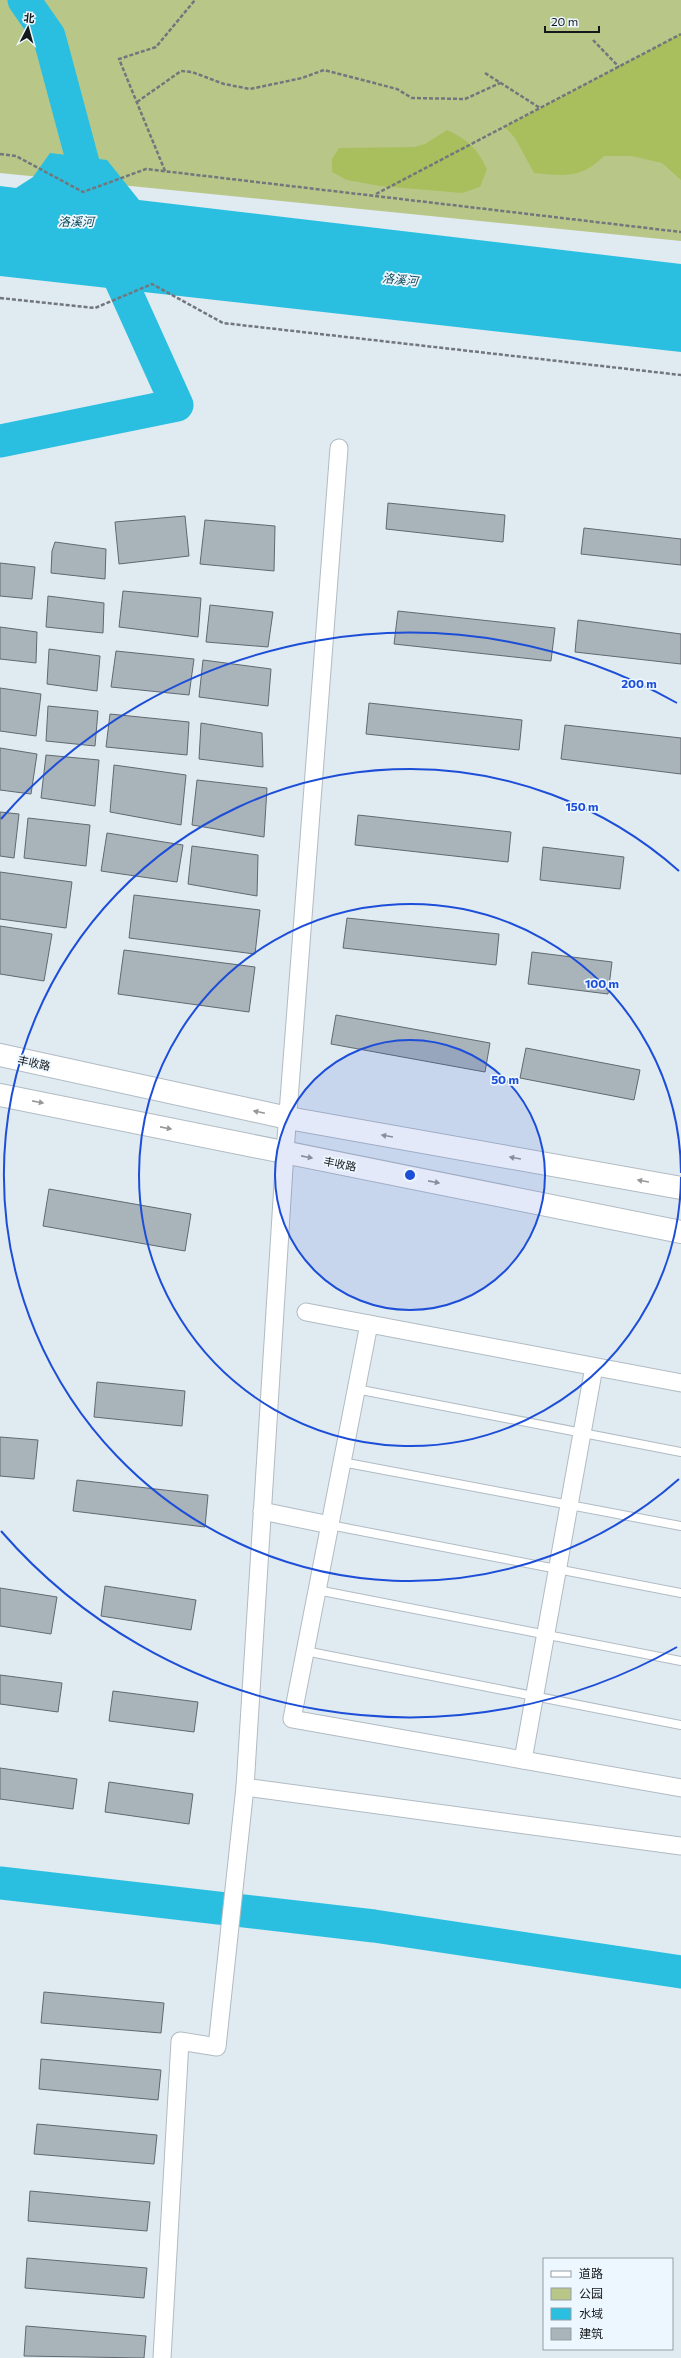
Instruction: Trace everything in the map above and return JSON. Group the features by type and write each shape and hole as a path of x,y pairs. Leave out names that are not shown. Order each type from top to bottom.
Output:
{"main road":[{"name":"丰收路","path":"0,1055 288,1118 681,1188"},
{"name":"丰收路","path":"0,1095 681,1232"}],"street":[{"path":"162,2358 180,2041 217,2047 245,1787 285,1152 339,448"},
{"path":"306,1312 681,1383"},
{"path":"369,1324 292,1719 681,1788"},
{"path":"523,1760 594,1367"},
{"path":"262,1511 330,1525"},
{"path":"245,1787 681,1846"}],"lane":[{"path":"356,1389 681,1452"},
{"path":"342,1462 681,1526"},
{"path":"330,1525 681,1593"},
{"path":"317,1590 681,1661"},
{"path":"305,1651 681,1725"}],"path":[{"path":"165,171 119,59 156,47 195,0"},
{"path":"375,195 681,34"},
{"path":"593,40 619,67"},
{"path":"137,102 181,71 250,89 302,78 324,70 397,89 412,98 465,99 500,83"},
{"path":"485,73 540,108"},
{"path":"0,154 16,156 83,192 146,169 681,232"},
{"path":"0,298 95,308 152,284 223,323 681,375"}],"green space":[{"path":"0,0 681,0 681,241 0,173"},
{"path":"681,34 681,180 662,163 631,156 604,156 588,169 572,174 554,175 534,173 515,138 505,127"},
{"path":"447,130 461,137 471,145 479,155 487,169 480,187 462,193 380,186 347,180 332,172 332,159 339,148 414,147 425,144"}],"water":[{"name":"洛溪河","path":"50,153 107,160 139,200 681,264 681,352 0,276 0,186 16,188 33,177"}],"building":[{"path":"388,503 505,515 503,542 386,529"},
{"path":"185,516 189,556 119,564 115,522"},
{"path":"205,520 275,526 274,571 200,564"},
{"path":"584,528 681,539 681,565 581,554"},
{"path":"55,542 106,549 105,579 51,573 52,551"},
{"path":"0,563 35,567 32,599 0,596"},
{"path":"123,591 201,598 198,637 119,627"},
{"path":"48,596 104,603 103,633 46,627"},
{"path":"210,605 273,612 268,647 206,642"},
{"path":"398,611 555,628 551,661 394,644"},
{"path":"578,620 681,634 681,664 575,652"},
{"path":"0,627 37,632 36,663 0,659"},
{"path":"49,649 100,656 97,691 47,684"},
{"path":"116,651 194,659 189,695 111,687"},
{"path":"203,660 271,669 268,706 199,697"},
{"path":"0,688 41,694 36,736 0,731"},
{"path":"369,703 522,720 519,750 366,734"},
{"path":"48,706 98,711 95,746 46,741"},
{"path":"110,714 189,722 187,755 106,747"},
{"path":"201,723 262,733 263,767 199,759"},
{"path":"565,725 681,738 681,774 561,759"},
{"path":"0,748 37,754 31,794 0,790"},
{"path":"46,755 99,760 95,806 41,798"},
{"path":"114,765 186,775 181,825 110,812"},
{"path":"197,780 267,788 264,837 192,825"},
{"path":"0,812 19,814 14,858 0,856"},
{"path":"358,815 511,832 508,862 355,845"},
{"path":"28,818 90,825 86,866 24,858"},
{"path":"107,833 183,845 177,882 101,871"},
{"path":"192,846 258,855 257,896 188,884"},
{"path":"543,847 624,857 620,889 540,880"},
{"path":"0,872 72,882 66,928 0,919"},
{"path":"134,895 260,910 255,954 129,938"},
{"path":"347,918 499,934 496,965 343,948"},
{"path":"0,926 52,934 44,981 0,974"},
{"path":"124,950 255,967 249,1012 118,994"},
{"path":"532,952 612,962 608,994 528,984"},
{"path":"336,1015 490,1043 485,1072 331,1044"},
{"path":"526,1048 640,1070 634,1100 520,1078"},
{"path":"49,1189 191,1214 185,1251 43,1226"},
{"path":"97,1382 185,1391 182,1426 94,1417"},
{"path":"0,1437 38,1440 34,1479 0,1476"},
{"path":"77,1480 208,1495 205,1527 73,1511"},
{"path":"105,1586 196,1600 191,1630 101,1616"},
{"path":"0,1588 57,1597 51,1634 0,1626"},
{"path":"0,1675 62,1683 58,1712 0,1704"},
{"path":"113,1691 198,1702 194,1732 109,1721"},
{"path":"0,1768 77,1779 73,1809 0,1799"},
{"path":"109,1782 193,1794 189,1824 105,1812"},
{"path":"44,1992 164,2003 161,2033 41,2023"},
{"path":"41,2059 161,2070 158,2100 39,2089"},
{"path":"37,2124 157,2135 154,2164 34,2154"},
{"path":"30,2191 150,2202 147,2231 28,2221"},
{"path":"27,2258 147,2268 144,2298 25,2288"},
{"path":"26,2326 146,2336 144,2358 24,2356"}],"waterway":[{"path":"24,0 49,36 93,200"},
{"path":"0,441 177,405 106,248"},
{"path":"0,1883 374,1926 681,1972"}]}
